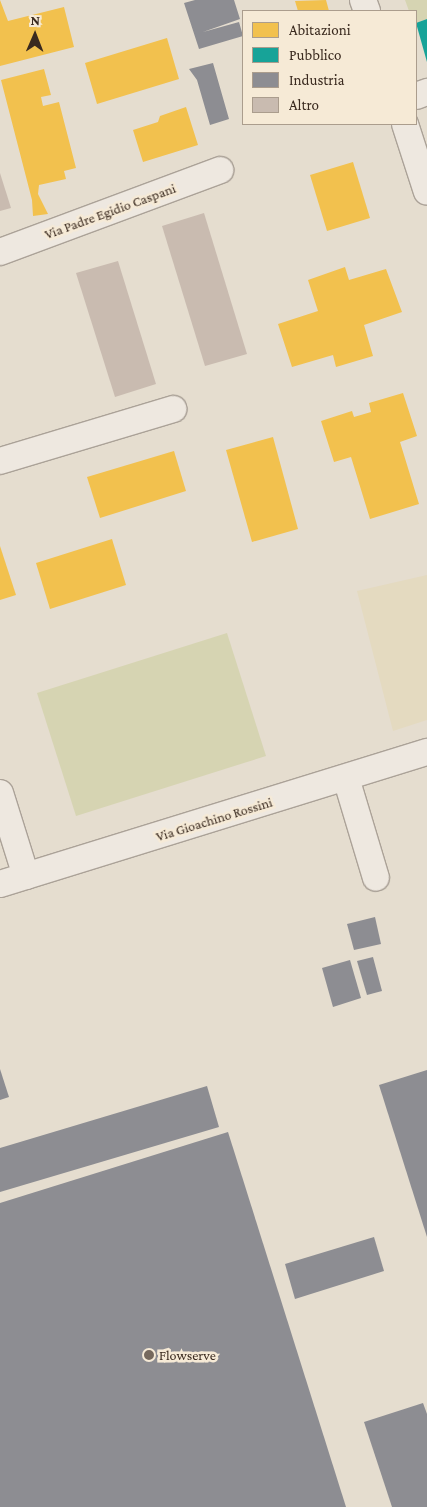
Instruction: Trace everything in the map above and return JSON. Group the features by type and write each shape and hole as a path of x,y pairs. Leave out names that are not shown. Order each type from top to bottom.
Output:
{"street":[{"path":"405,125 427,192"},
{"name":"Via Padre Egidio Caspani","path":"0,252 220,170"},
{"path":"0,461 173,409"},
{"name":"Via Gioachino Rossini","path":"0,884 427,752"},
{"path":"346,778 376,878"},
{"path":"0,793 26,876"}],"shaded area":[{"path":"405,0 427,0 427,19 417,23 417,10 409,10"},
{"path":"427,575 427,720 393,731 357,591"},
{"path":"227,633 266,756 76,816 37,693"}],"building: Abitazioni":[{"path":"0,0 8,21 64,7 74,47 0,66"},
{"path":"326,0 329,10 298,10 295,1"},
{"path":"167,38 179,79 97,104 85,63"},
{"path":"44,69 51,95 41,97 43,106 59,102 76,168 64,171 66,179 39,185 38,194 48,214 33,216 32,200 1,80"},
{"path":"186,107 198,145 143,162 133,130 158,122 160,116"},
{"path":"353,162 370,218 327,231 310,175"},
{"path":"345,267 349,280 386,269 402,312 364,325 373,356 336,367 333,355 292,367 278,324 318,311 308,280"},
{"path":"403,393 417,436 400,442 419,504 370,519 351,457 334,462 321,421 352,411 354,417 371,412 369,403"},
{"path":"273,437 298,529 252,542 226,450"},
{"path":"174,451 186,491 100,518 87,477"},
{"path":"112,539 126,585 50,609 36,563"},
{"path":"0,546 16,595 0,600"}],"building: Pubblico":[{"path":"427,19 427,62 417,27 417,23"}],"building: Industria":[{"path":"195,0 234,0 240,19 203,32 239,22 242,36 199,49 184,3"},
{"path":"213,63 229,119 210,125 197,80 189,69"},
{"path":"375,917 381,944 354,950 347,924"},
{"path":"373,957 382,991 367,995 357,961"},
{"path":"350,960 361,998 333,1007 322,968"},
{"path":"0,1069 9,1097 0,1100"},
{"path":"427,1070 427,1237 379,1085"},
{"path":"207,1086 219,1127 0,1192 0,1148"},
{"name":"Flowserve","path":"228,1132 346,1507 0,1507 0,1203"},
{"path":"374,1237 384,1271 295,1299 285,1264"},
{"path":"423,1403 427,1414 427,1507 392,1507 364,1422"}],"building: Altro":[{"path":"0,173 11,208 0,211"},
{"path":"204,213 247,354 205,366 162,226"},
{"path":"118,261 156,384 115,397 76,273"}],"place":[{"name":"Flowserve","path":"149,1355"}]}
